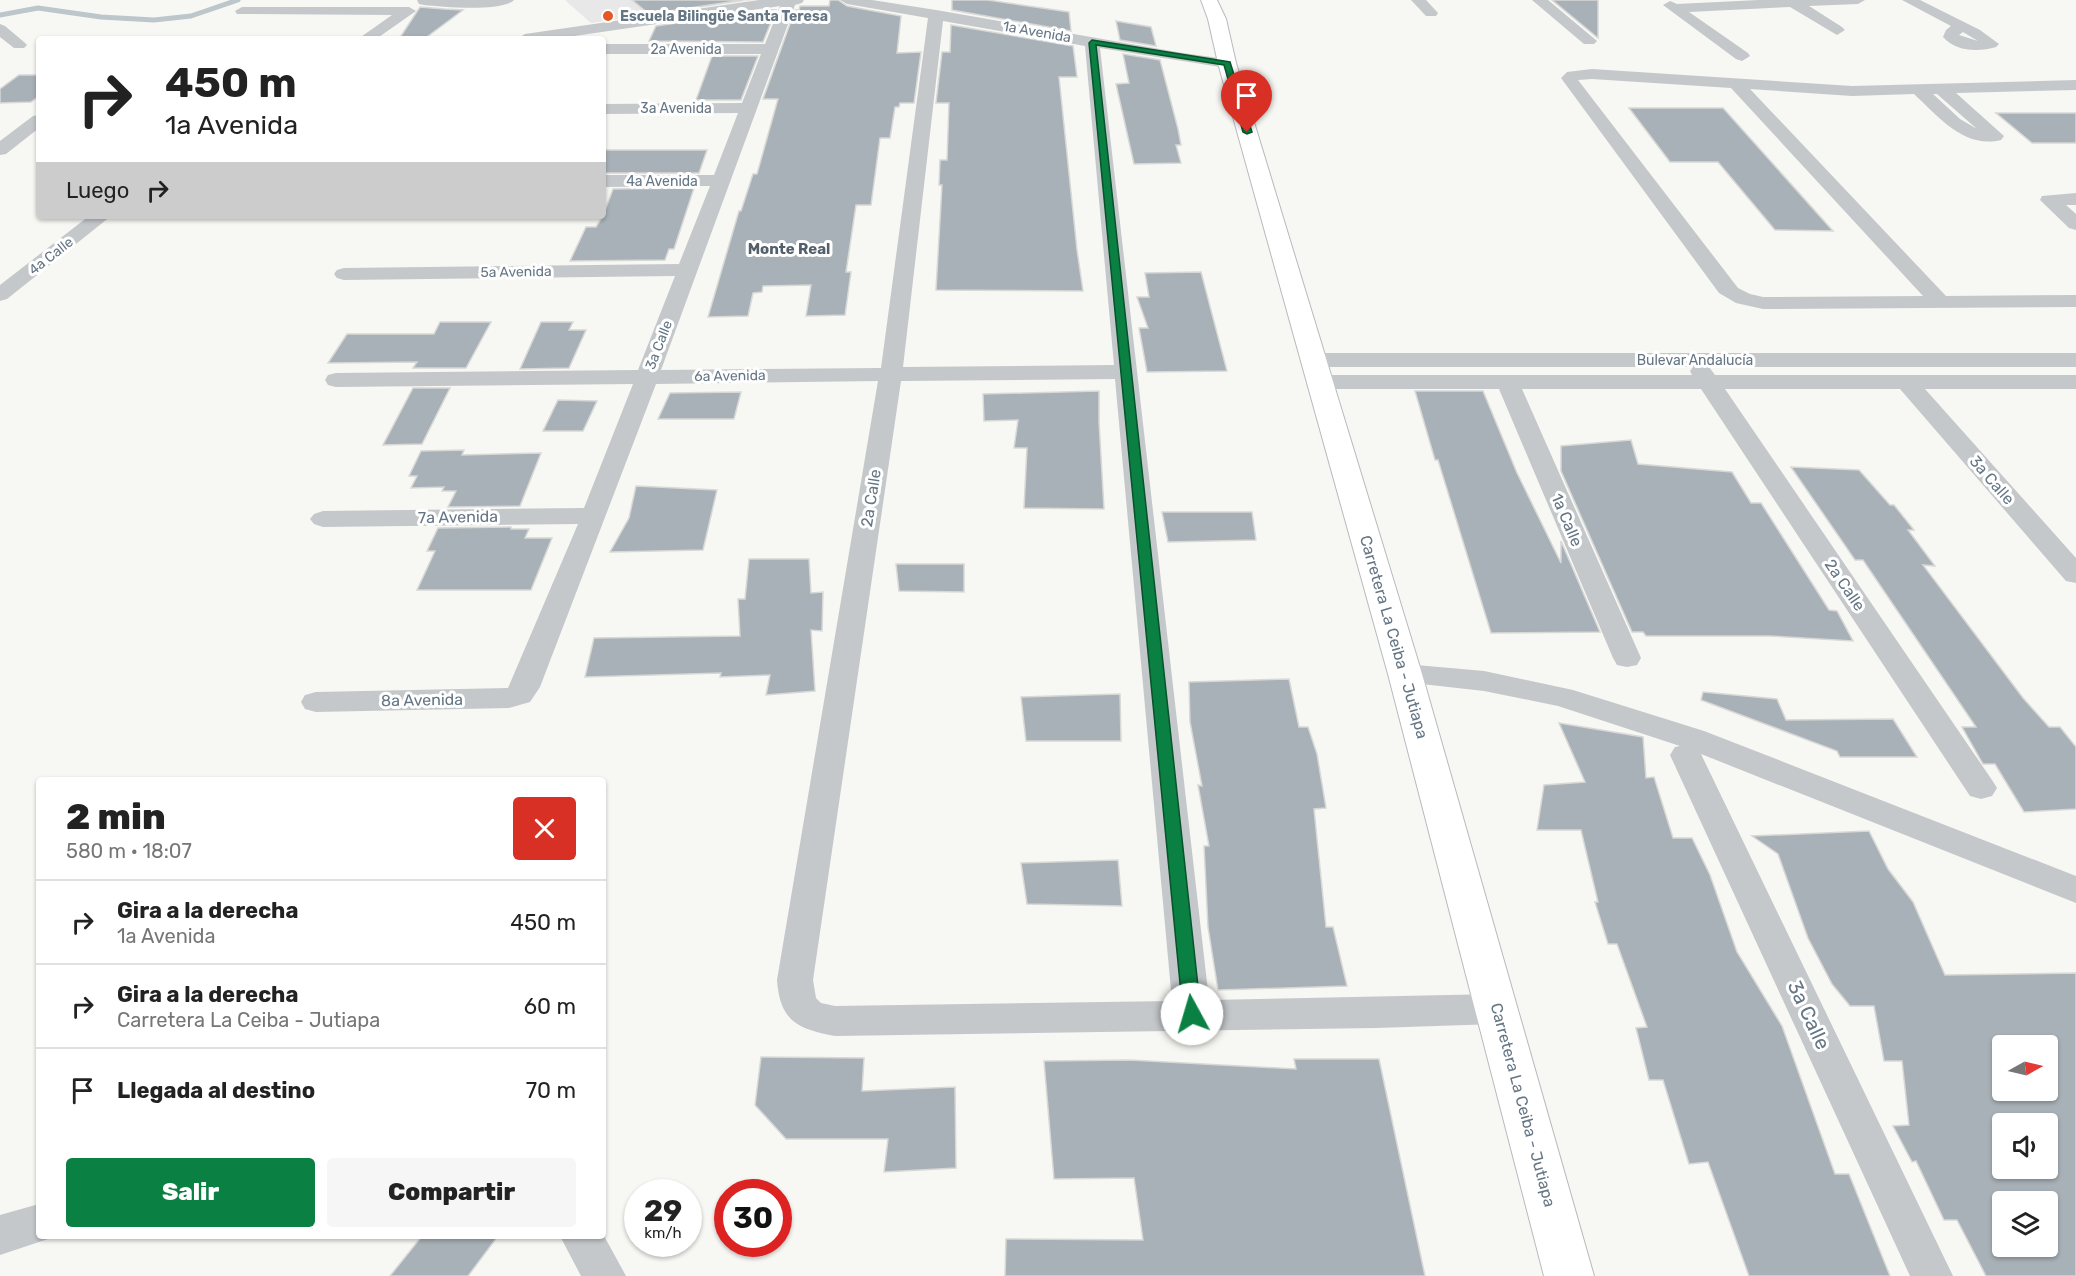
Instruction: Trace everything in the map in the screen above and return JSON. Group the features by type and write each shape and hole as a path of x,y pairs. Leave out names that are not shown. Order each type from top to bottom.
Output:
{"main road":[{"name":"Carretera La Ceiba - Jutiapa","path":"1209,0 1217,20 1227,63 1406,674 1569,1276"}],"street":[{"path":"371,36 425,1 465,4 507,0"},
{"path":"544,36 661,17 793,0"},
{"name":"3a Calle","path":"525,687 594,516 770,49 793,0"},
{"name":"1a Avenida","path":"847,0 1092,43 1227,63"},
{"path":"1418,0 1431,13"},
{"path":"1539,0 1589,41"},
{"path":"1669,4 1858,0"},
{"path":"1909,0 1961,27"},
{"path":"1791,1 1837,30"},
{"path":"1669,4 1742,56"},
{"path":"242,11 409,11"},
{"name":"2a Calle","path":"936,14 891,375 795,980 796,1000 810,1016 835,1021 1192,1014"},
{"path":"1,30 14,50 36,46"},
{"path":"1092,43 1192,1014 1376,1013 1496,1009"},
{"name":"2a Avenida","path":"606,49 770,49"},
{"path":"2076,85 1852,91 1582,74 1569,78 1726,289 1736,297 1762,303 1939,300 2076,301"},
{"path":"1735,83 1939,300"},
{"path":"1919,90 1973,136 1982,138 1995,136 1941,89"},
{"name":"3a Avenida","path":"606,109 749,108"},
{"path":"0,150 36,122"},
{"name":"4a Avenida","path":"606,181 721,180"},
{"path":"2076,200 2049,201 2076,224"},
{"name":"4a Calle","path":"0,295 97,219"},
{"name":"5a Avenida","path":"344,274 688,270"},
{"name":"Bulevar Andalucía","path":"1317,371 1508,383 1701,372 2076,360"},
{"name":"Bulevar Andalucía","path":"1317,371 1701,372 1908,384 2076,382"},
{"name":"6a Avenida","path":"336,380 1125,372"},
{"name":"2a Calle","path":"1701,372 1981,788"},
{"name":"1a Calle","path":"1508,383 1627,658"},
{"name":"3a Calle","path":"1908,384 2076,575"},
{"name":"7a Avenida","path":"322,519 594,516"},
{"path":"1406,674 1484,681 1573,700 1693,739 2076,890"},
{"name":"8a Avenida","path":"316,702 509,698 519,695 525,687"},
{"name":"3a Calle","path":"1686,755 1932,1276"},
{"path":"0,1235 36,1223"},
{"path":"583,1239 605,1276"}],"shaded area":[{"name":"Escuela Bilingüe Santa Teresa","path":"565,0 755,0 591,23"}],"building":[{"path":"632,0 743,0 649,14"},
{"path":"830,0 838,0 847,6 901,16 897,53 921,52 914,103 900,103 899,107 895,107 890,138 880,138 871,205 856,205 846,272 851,272 845,315 806,316 811,285 763,286 762,292 753,293 748,316 708,317 739,211 741,211 753,174 757,174 778,99 763,99 795,10 799,10 800,6 829,6"},
{"path":"952,0 988,0 1069,12 1071,31 952,10"},
{"path":"1552,0 1598,0 1598,38"},
{"path":"420,7 463,10 428,36 401,36"},
{"path":"776,10 763,42 649,41 656,26"},
{"path":"1116,21 1151,27 1156,46 1120,40"},
{"path":"951,25 1073,46 1077,77 1059,77 1083,291 936,290 942,185 939,185 940,160 947,160 949,103 936,103 942,52 950,52"},
{"path":"1123,54 1160,60 1178,129 1181,145 1176,145 1181,163 1134,164 1116,84 1129,83"},
{"path":"712,56 758,56 741,100 696,100"},
{"path":"19,75 36,75 36,98 31,102 0,103 0,89"},
{"path":"1629,108 1723,108 1833,231 1775,230 1718,162 1670,162"},
{"path":"1996,113 2076,113 2076,143 2032,143"},
{"path":"606,150 707,150 699,173 606,173"},
{"path":"694,188 674,249 669,249 665,260 570,261 586,227 596,227 601,219 606,219 606,208 613,189"},
{"path":"1201,272 1227,371 1147,372 1139,328 1148,328 1137,297 1149,297 1145,273"},
{"path":"440,322 491,322 466,368 413,368 417,362 328,363 347,334 434,334"},
{"path":"541,322 573,322 569,330 586,330 569,368 520,369"},
{"path":"413,388 450,388 422,444 383,445"},
{"path":"1099,391 1104,509 1024,508 1027,448 1014,448 1018,420 984,421 983,394"},
{"path":"1415,391 1483,391 1517,473 1561,563 1561,541 1600,632 1491,633"},
{"path":"741,392 734,419 658,419 670,393"},
{"path":"558,400 597,401 583,431 543,431"},
{"path":"1631,440 1638,464 1732,472 1751,503 1761,503 1829,610 1837,611 1853,641 1770,636 1646,636 1643,632 1632,632 1561,471 1561,446"},
{"path":"464,450 462,455 541,453 520,506 448,507 456,491 442,491 444,487 411,488 417,476 409,476 421,451"},
{"path":"1791,467 1859,470 1890,505 1894,505 1914,530 1908,530 1935,566 1923,565 2023,698 2049,727 2060,727 2076,747 2076,809 2024,812 1995,764 1983,764 1962,727 1976,727 1863,560 1855,560"},
{"path":"636,486 717,490 703,550 610,552 629,518"},
{"path":"1162,512 1252,512 1256,540 1168,542"},
{"path":"511,527 511,529 529,529 525,538 552,538 531,590 417,590 435,551 427,551 438,528"},
{"path":"749,559 809,559 811,593 823,592 822,631 811,630 815,691 766,695 770,675 720,677 721,673 585,677 594,638 740,636 738,599 745,599"},
{"path":"896,564 964,564 964,592 899,591"},
{"path":"1289,679 1299,727 1308,727 1317,754 1326,808 1314,809 1326,927 1333,927 1347,986 1218,990 1208,927 1204,846 1209,846 1198,785 1202,786 1190,722 1189,682"},
{"path":"1703,692 1777,699 1786,720 1893,719 1917,757 1840,757 1837,751 1701,700"},
{"path":"1120,694 1121,741 1026,741 1021,697"},
{"path":"1559,723 1643,737 1646,778 1654,777 1673,838 1692,838 1710,875 1737,952 1782,1026 1835,1174 1849,1174 1890,1276 1749,1276 1708,1162 1689,1164 1663,1080 1649,1080 1636,1028 1647,1027 1617,944 1608,944 1595,902 1598,902 1581,830 1537,830 1544,785 1585,782"},
{"path":"1869,831 1888,869 1913,902 1945,975 2076,973 2076,1276 1986,1276 1957,1220 1944,1220 1916,1161 1912,1162 1893,1126 1909,1125 1902,1061 1884,1061 1874,1006 1850,1006 1832,984 1808,938 1778,854 1752,836"},
{"path":"1118,860 1122,906 1027,904 1021,863"},
{"path":"761,1057 864,1058 862,1091 955,1087 956,1168 884,1172 888,1139 786,1139 755,1105"},
{"path":"1294,1059 1379,1059 1425,1276 1005,1276 1006,1239 1143,1240 1134,1178 1054,1179 1044,1061 1130,1060 1296,1069"},
{"path":"420,1239 496,1239 468,1276 390,1276"}],"waterway":[{"path":"0,15 38,8 101,17 154,20 191,16 238,0"}],"place":[{"name":"Escuela Bilingüe Santa Teresa","path":"608,16"}],"district":[{"name":"Monte Real","path":"789,249"}],"route":[{"path":"1192,1014 1092,43 1227,63 1247,132"}]}
